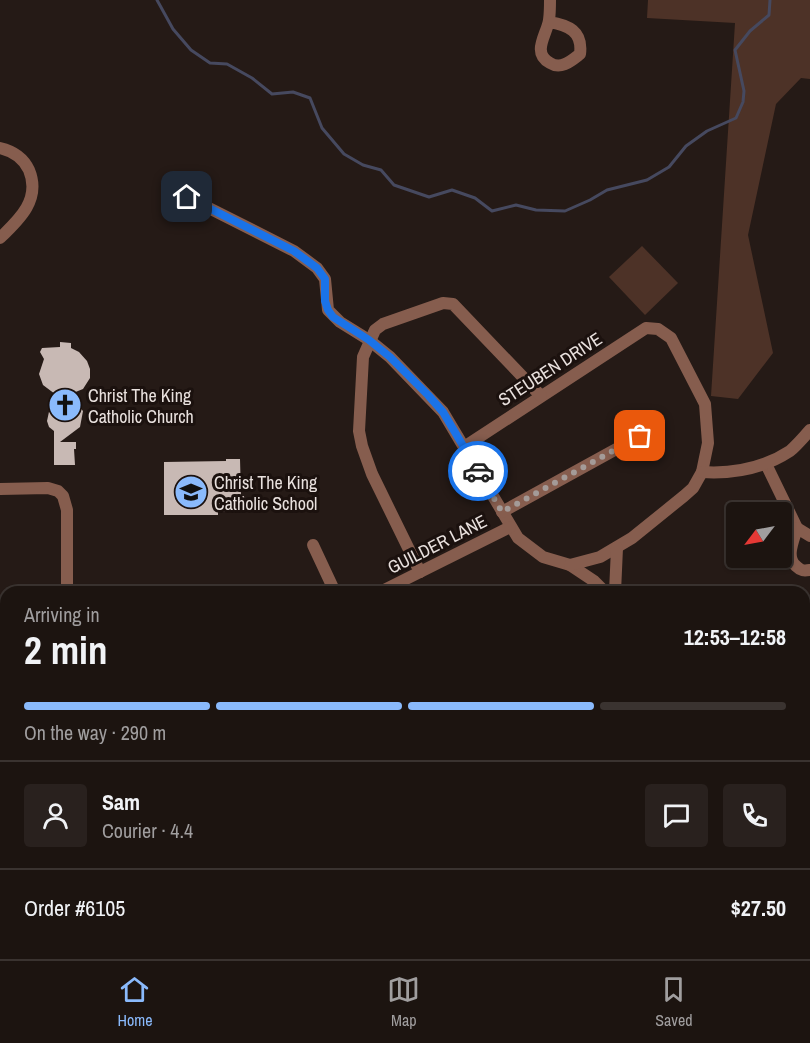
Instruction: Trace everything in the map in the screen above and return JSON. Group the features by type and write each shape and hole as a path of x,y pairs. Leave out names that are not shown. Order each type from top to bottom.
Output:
{"street":[{"path":"549,22 550,0"},
{"path":"0,148 18,156 27,165 34,191 27,208 17,222 0,238"},
{"path":"187,197 294,251 323,274 325,301 333,317 369,340 390,357 443,412 510,527 525,545 543,556 570,565 599,586"},
{"path":"420,572 372,474 359,431 363,357 375,330 383,324 443,303 453,304 541,396"},
{"name":"STEUBEN DRIVE","path":"464,447 646,328 658,328 671,338 705,404 708,443 702,472"},
{"path":"570,565 600,557 617,548 693,488 702,472 732,472 766,464 791,450 810,430"},
{"path":"502,512 640,436"},
{"path":"766,464 797,528 810,536"},
{"path":"0,489 48,488 58,491 63,496 67,510 67,586"},
{"name":"GUILDER LANE","path":"392,586 510,527"},
{"path":"797,528 790,558 799,569 810,570"},
{"path":"313,545 332,586"},
{"path":"615,586 617,548"}],"shaded area":[{"path":"648,0 810,0 810,79 801,78 776,104 748,235 773,353 738,399 711,396 735,23 647,18"},
{"path":"642,246 678,283 645,315 609,277"}],"building":[{"name":"Christ The King Catholic Church","path":"60,342 71,343 71,348 79,352 87,361 90,369 90,378 83,389 68,395 83,411 80,427 60,442 76,442 75,465 54,465 54,431 49,427 47,421 50,407 55,403 55,394 43,385 39,374 44,359 40,352 42,348 60,347"},
{"name":"Christ The King Catholic School","path":"226,459 240,459 241,496 244,496 245,508 227,508 228,512 218,512 218,515 164,515 164,462 226,461"}],"waterway":[{"path":"157,0 173,29 191,50 210,63 227,64 252,78 272,94 293,92 310,98 322,128 344,154 363,165 381,170 394,185 429,197 452,190 475,198 492,211 516,205 536,210 565,211 607,190 647,180 669,167 686,146 707,131 736,118 743,102 744,91 735,50 750,31 769,15 770,0"}],"way so far":[{"path":"478,471 502,512 640,436"}],"place":[{"name":"Christ The King Catholic Church","path":"65,405"},
{"name":"Christ The King Catholic School","path":"191,492"}],"route":[{"path":"187,197 294,251 317,268 325,279 325,301 333,317 369,340 390,357 428,395 443,412 478,471"}]}
